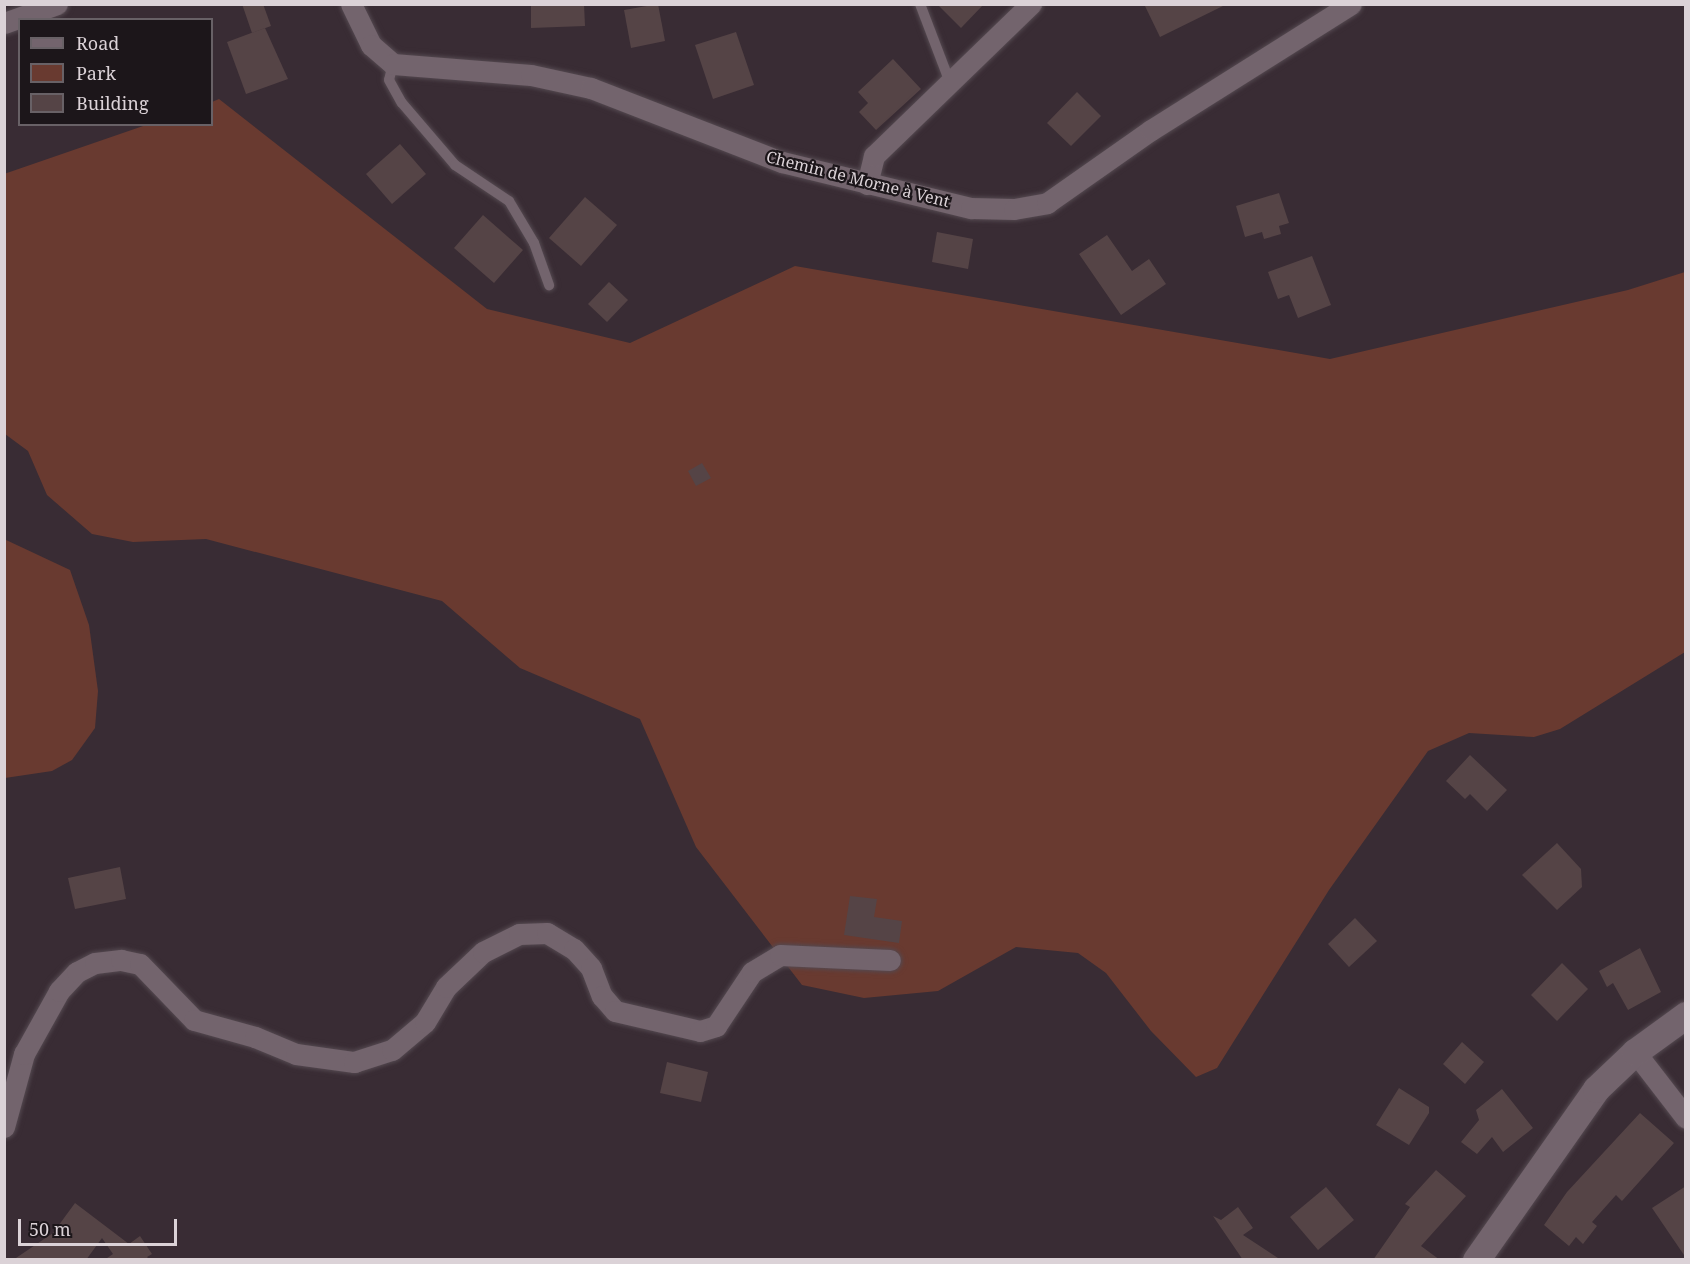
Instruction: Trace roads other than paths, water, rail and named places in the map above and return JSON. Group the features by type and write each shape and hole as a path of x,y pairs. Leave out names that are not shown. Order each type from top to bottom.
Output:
{"street":[{"path":"4,23 57,4"},
{"path":"351,4 371,45 393,64"},
{"path":"867,184 874,156 949,80 1031,4"},
{"name":"Chemin de Morne à Vent","path":"393,64 531,75 591,88 782,162 971,208 1014,209 1047,203 1151,130 1351,4"},
{"path":"4,1127 30,1043 59,991 77,972 95,963 122,960 140,964 194,1020 255,1037 296,1054 354,1062 392,1050 425,1022 446,987 483,952 519,934 547,933 574,950 591,968 602,996 615,1011 700,1031 716,1026 752,972 780,955 890,960"},
{"path":"1476,1260 1596,1089 1635,1052 1686,1015"},
{"path":"1635,1052 1686,1118"}],"lane":[{"path":"920,4 949,80"},
{"path":"393,64 389,80 402,103 455,165 509,201 534,243 549,285"}]}
